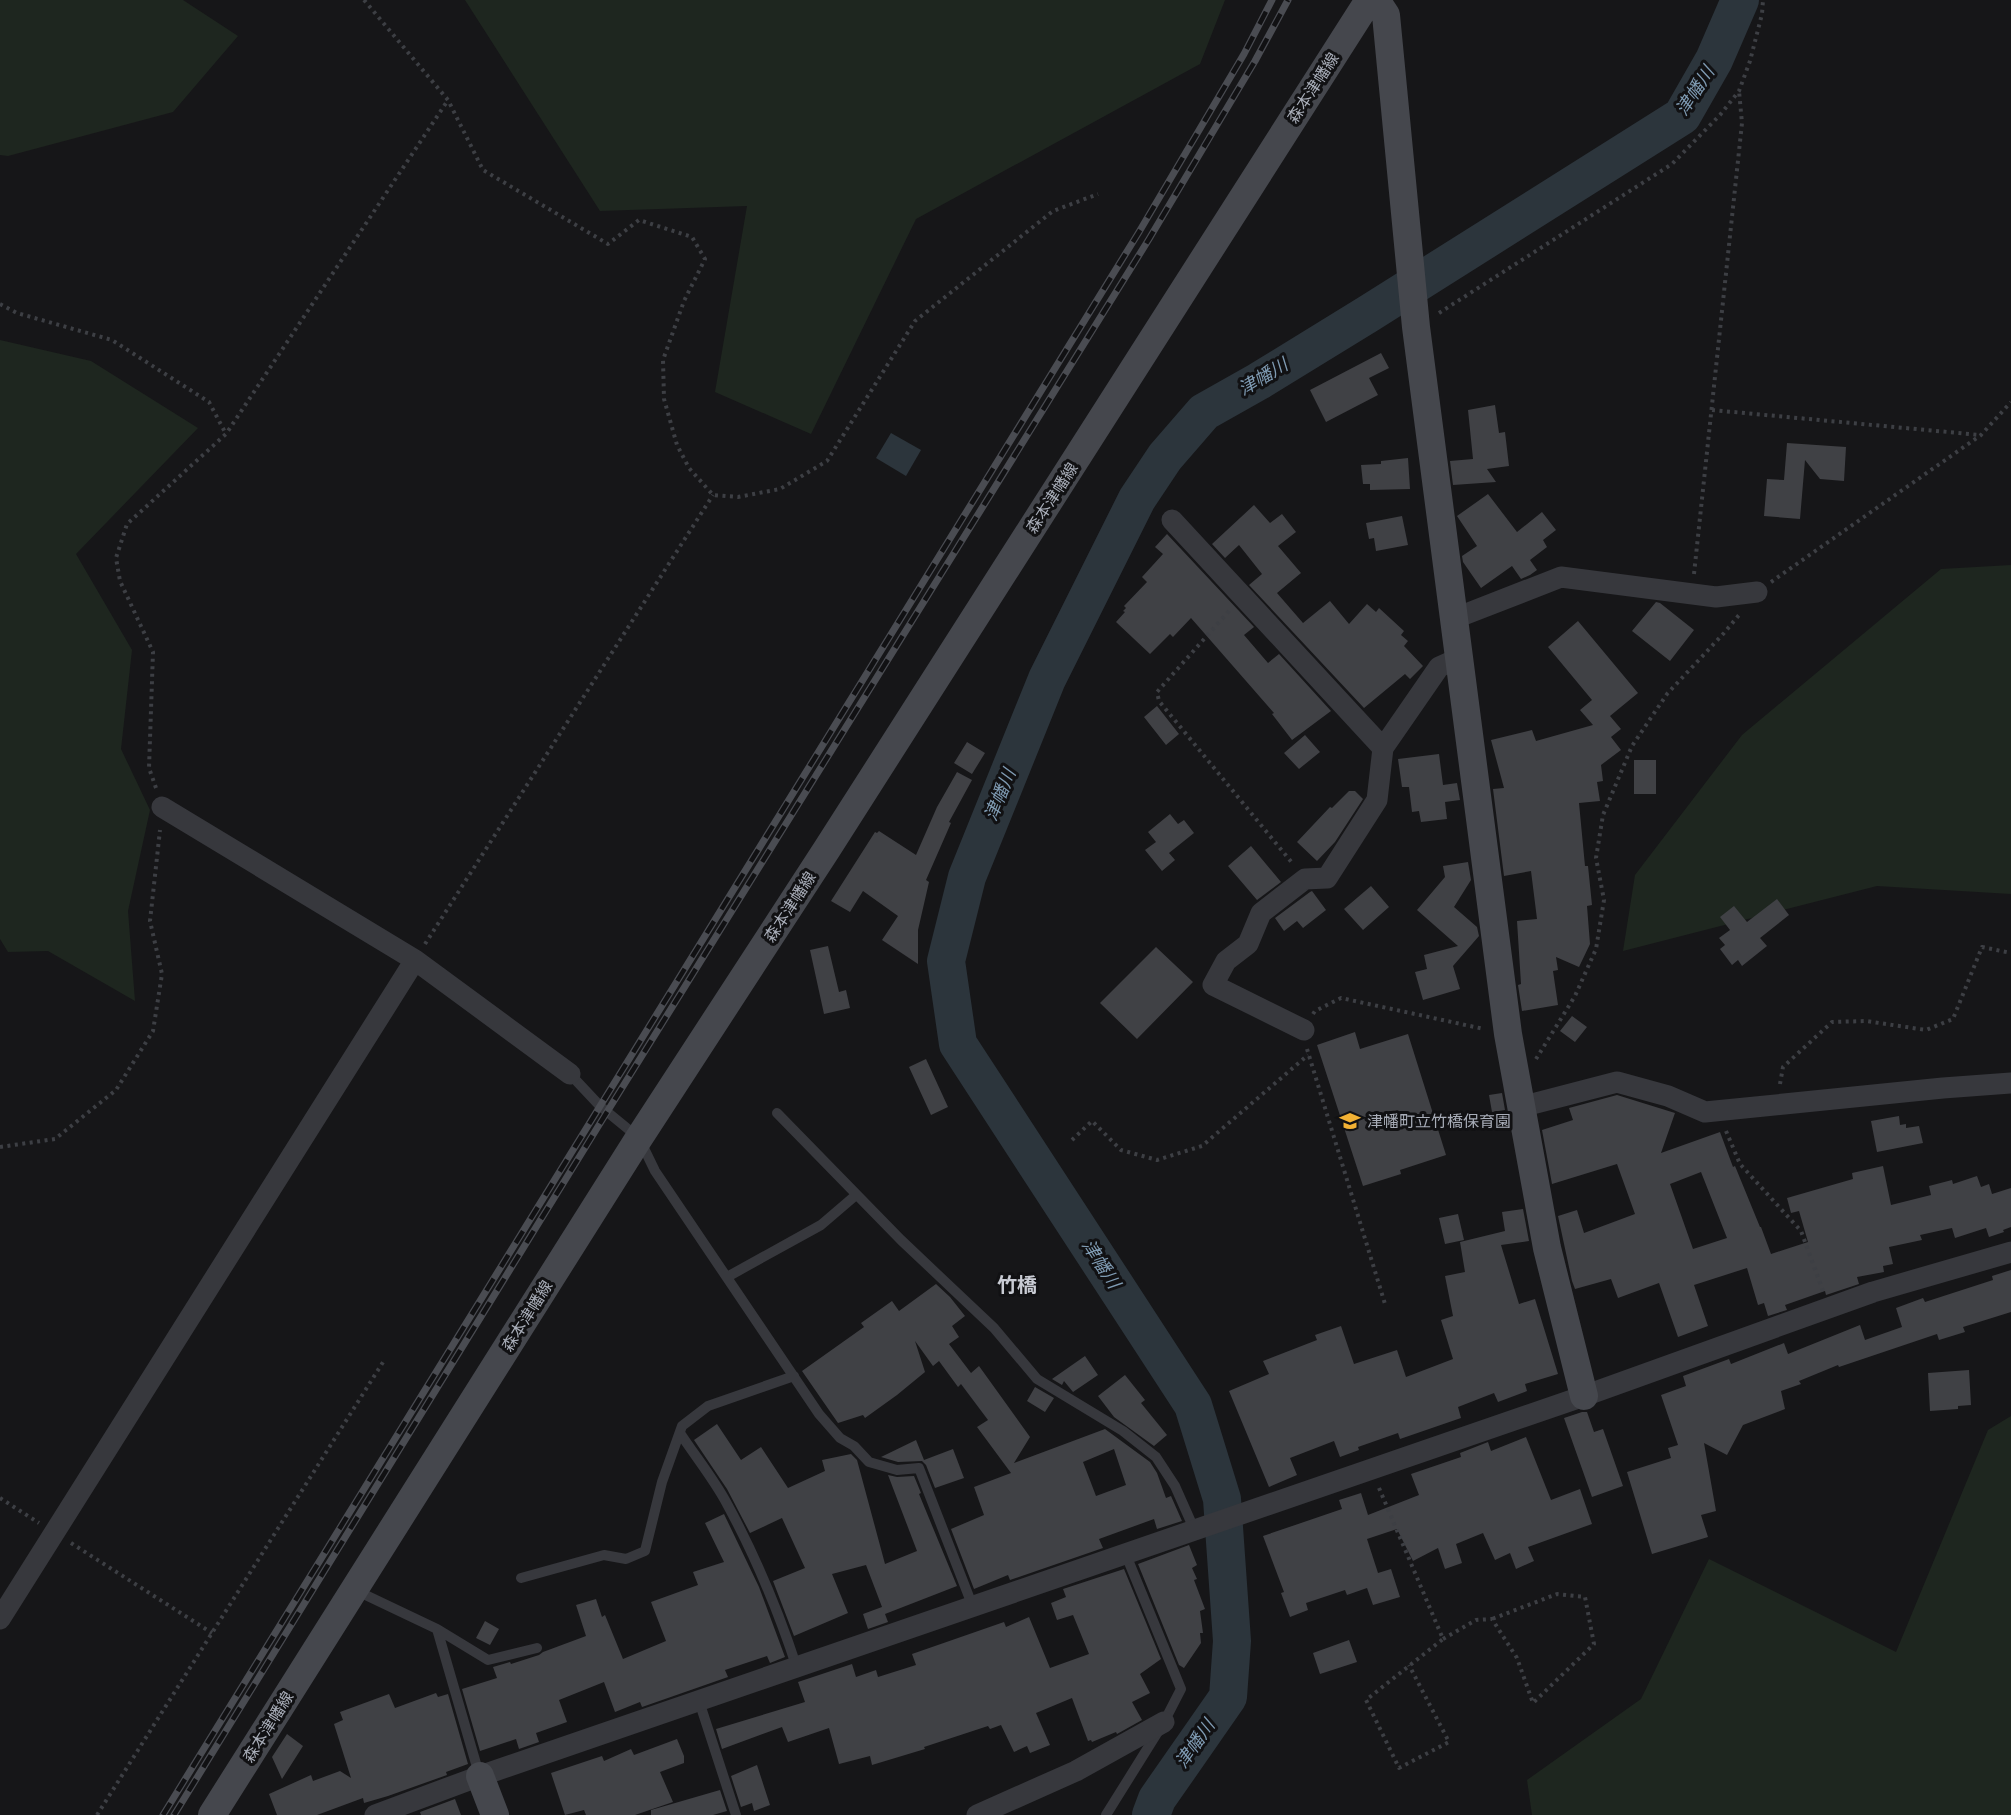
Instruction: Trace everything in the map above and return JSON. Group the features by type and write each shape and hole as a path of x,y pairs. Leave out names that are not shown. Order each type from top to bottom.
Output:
{"main road":[{"name":"森本津幡線","path":"212,1815 639,1138 827,849 1369,0"},
{"path":"1376,0 1386,15 1416,327 1508,1034 1546,1248 1584,1396"},
{"path":"480,1776 495,1815"}],"street":[{"path":"1172,520 1383,748"},
{"path":"1453,615 1466,614 1561,577 1716,597 1756,592"},
{"path":"1304,1030 1213,985 1226,961 1248,944 1261,913 1305,879 1327,878 1377,800 1383,748 1438,667 1459,658"},
{"path":"162,807 415,960 570,1074"},
{"path":"0,1619 415,960"},
{"path":"1521,1107 1617,1082 1668,1096 1705,1112 2011,1083"},
{"path":"375,1815 480,1776 1584,1396 1873,1292 2011,1252"},
{"path":"977,1815 1076,1771 1164,1722"}],"lane":[{"path":"570,1074 600,1106 639,1138 656,1172 819,1414 840,1438 854,1446 869,1462 897,1470 919,1468 973,1607"},
{"path":"777,1113 856,1195 994,1328 1037,1379 1123,1431 1156,1457 1175,1486 1195,1531"},
{"path":"727,1277 821,1225 856,1195"},
{"path":"521,1578 604,1555 626,1558 645,1551 662,1482 682,1426 708,1406 794,1376"},
{"path":"680,1433 725,1501 743,1536 766,1583 797,1668"},
{"path":"1106,1815 1164,1722 1180,1689 1126,1555"},
{"path":"354,1590 437,1629 488,1660 537,1647"},
{"path":"437,1629 480,1776"},
{"path":"699,1701 736,1815"}],"path":[{"path":"364,0 448,100 483,170 608,244 639,220 692,237 705,259 684,301 663,360 664,399 676,445 689,468 713,495 738,498 780,489 827,461 915,321 1053,211 1098,194"},
{"path":"1416,327 1672,164 1720,115 1739,91 1750,61 1762,14 1763,0"},
{"path":"1692,594 1742,123 1739,91"},
{"path":"0,1147 55,1138 116,1090 153,1031 162,974 150,921 162,807 149,768 153,652 120,581 116,558 127,524 226,434 448,100"},
{"path":"0,303 17,313 112,340 209,402 226,434"},
{"path":"1516,1077 1535,1060 1541,1051 1575,996 1596,949 1604,900 1596,858 1604,815 1632,746 1667,694 1724,633 1756,592 1981,435 2011,402"},
{"path":"1712,410 1981,435"},
{"path":"415,960 713,495"},
{"path":"1242,596 1157,692 1159,700 1305,879"},
{"path":"1775,1105 1783,1067 1832,1022 1866,1021 1926,1030 1953,1019 1982,947 2011,953"},
{"path":"1385,1304 1308,1055 1304,1030 1315,1011 1341,998 1508,1034"},
{"path":"1072,1140 1092,1121 1121,1150 1157,1160 1202,1146 1308,1055"},
{"path":"1718,1110 1740,1164 1801,1231 1830,1308"},
{"path":"97,1815 385,1359"},
{"path":"1371,1470 1443,1639"},
{"path":"0,1498 212,1633"},
{"path":"1409,1665 1449,1742 1400,1768 1366,1700 1409,1665 1443,1639 1476,1620 1492,1619 1557,1594 1585,1597 1594,1644 1533,1703 1517,1658 1492,1619"}],"shaded area":[{"path":"0,0 183,0 238,36 173,112 8,156 0,155"},
{"path":"465,0 1225,0 1200,64 916,219 811,434 715,392 747,206 600,211"},
{"path":"0,340 91,361 198,428 76,554 132,650 121,749 150,810 128,911 135,1001 48,951 8,952 0,939"},
{"path":"891,433 921,450 906,476 876,458"},
{"path":"2011,565 2011,894 1877,886 1623,951 1635,875 1742,735 1941,569"},
{"path":"2011,1416 2011,1815 1532,1815 1527,1780 1641,1699 1709,1559 1896,1652 1988,1430"}],"building":[{"path":"1381,353 1389,368 1369,378 1378,395 1326,422 1310,390"},
{"path":"1495,405 1499,433 1505,432 1509,466 1487,469 1496,482 1453,485 1450,461 1473,459 1468,410"},
{"path":"1787,443 1846,447 1844,481 1820,479 1805,460 1800,519 1764,516 1767,479 1784,480"},
{"path":"1408,458 1410,489 1370,490 1370,484 1363,484 1361,465 1381,464 1381,461"},
{"path":"1488,494 1517,532 1542,512 1556,530 1543,540 1547,547 1530,560 1537,570 1521,579 1512,566 1481,588 1463,562 1462,556 1477,546 1457,516"},
{"path":"1254,505 1270,523 1282,514 1296,532 1278,546 1301,573 1277,593 1303,623 1330,601 1349,624 1367,604 1376,612 1379,608 1404,631 1401,635 1408,641 1404,646 1423,666 1410,679 1405,674 1364,708 1249,585 1262,574 1239,545 1225,558 1212,544"},
{"path":"1402,516 1408,545 1376,551 1374,538 1369,539 1366,523"},
{"path":"1167,534 1254,627 1244,635 1268,663 1279,654 1331,711 1292,740 1272,714 1274,713 1191,618 1173,637 1170,634 1150,654 1116,622 1125,612 1123,611 1126,608 1124,606 1147,582 1142,577 1163,554 1155,547"},
{"path":"1656,602 1694,630 1670,661 1632,631"},
{"path":"1578,621 1638,693 1610,716 1621,729 1611,737 1621,750 1601,765 1603,781 1597,782 1600,801 1579,803 1585,866 1588,866 1592,905 1587,906 1590,944 1579,967 1556,957 1558,970 1553,971 1558,1005 1522,1011 1518,985 1521,984 1517,921 1537,919 1531,871 1504,876 1493,789 1504,788 1491,740 1532,730 1536,741 1593,725 1580,710 1592,700 1548,647"},
{"path":"1157,706 1179,734 1166,745 1144,717"},
{"path":"1305,735 1320,752 1299,769 1284,753"},
{"path":"967,742 985,753 972,774 954,763"},
{"path":"1439,754 1443,785 1457,783 1460,800 1445,802 1447,819 1421,822 1419,811 1412,812 1409,787 1402,787 1398,759"},
{"path":"1634,760 1656,760 1656,794 1634,794"},
{"path":"957,772 972,780 949,822 951,823 926,880 929,882 918,930 918,964 882,940 898,916 863,891 850,912 831,901 875,832 879,831 916,855 937,807"},
{"path":"1349,791 1355,791 1363,799 1335,842 1317,861 1297,842 1330,807 1332,808"},
{"path":"1170,814 1178,824 1184,820 1194,833 1169,853 1175,860 1162,871 1145,850 1156,842 1148,832"},
{"path":"1251,846 1281,882 1257,900 1228,866"},
{"path":"1468,862 1471,880 1454,907 1477,927 1479,936 1453,966 1460,989 1423,1000 1415,972 1427,969 1424,955 1458,946 1417,910 1445,877 1443,866"},
{"path":"1371,886 1389,907 1363,930 1344,909"},
{"path":"1312,891 1326,910 1303,928 1297,921 1284,931 1275,918"},
{"path":"1777,899 1789,915 1760,938 1767,946 1742,966 1738,960 1732,965 1720,949 1725,945 1719,938 1730,930 1720,917 1734,906 1747,922"},
{"path":"828,946 839,992 846,990 850,1008 824,1014 810,950"},
{"path":"1156,947 1193,982 1137,1039 1100,1003"},
{"path":"1572,1016 1587,1027 1575,1042 1560,1031"},
{"path":"1355,1032 1360,1049 1408,1034 1446,1155 1400,1170 1401,1174 1363,1186 1317,1045"},
{"path":"926,1059 948,1107 931,1115 909,1067"},
{"path":"1502,1093 1505,1110 1492,1112 1489,1095"},
{"path":"1617,1095 1675,1113 1661,1153 1720,1132 1771,1254 1808,1242 1799,1211 1791,1213 1787,1198 1853,1179 1852,1173 1883,1166 1891,1205 1931,1195 1929,1186 1952,1180 1953,1184 1977,1176 1981,1187 1989,1184 1992,1194 2011,1188 2011,1227 1989,1237 1986,1228 1955,1238 1952,1228 1920,1235 1922,1240 1889,1247 1893,1264 1883,1266 1884,1272 1857,1277 1859,1284 1826,1295 1825,1291 1785,1305 1787,1310 1768,1316 1764,1303 1758,1305 1747,1268 1694,1285 1708,1326 1678,1337 1659,1283 1618,1298 1611,1279 1575,1289 1558,1216 1577,1210 1584,1233 1635,1214 1617,1164 1552,1184 1542,1130 1573,1120 1569,1108","holes":["1701,1172 1727,1238 1693,1249 1670,1184"]},
{"path":"1899,1116 1900,1125 1906,1124 1906,1128 1919,1126 1923,1143 1877,1152 1871,1121"},
{"path":"1523,1209 1529,1241 1501,1245 1519,1304 1535,1299 1558,1374 1525,1384 1527,1391 1498,1402 1494,1393 1458,1407 1461,1418 1400,1439 1398,1433 1358,1447 1359,1450 1340,1457 1334,1441 1290,1458 1297,1475 1269,1487 1229,1391 1269,1374 1263,1361 1317,1340 1315,1335 1341,1326 1354,1364 1397,1350 1406,1377 1453,1359 1441,1320 1453,1316 1445,1276 1465,1272 1460,1242 1505,1231 1502,1212"},
{"path":"1458,1214 1464,1240 1445,1244 1439,1218"},
{"path":"2011,1270 2011,1312 1963,1327 1965,1332 1939,1340 1937,1334 1839,1367 1838,1365 1799,1381 1801,1384 1781,1391 1785,1409 1743,1425 1727,1455 1704,1443 1716,1511 1701,1515 1708,1537 1652,1554 1627,1472 1671,1458 1668,1448 1678,1445 1661,1395 1686,1386 1683,1376 1729,1359 1731,1364 1784,1343 1788,1354 1860,1325 1865,1340 1902,1327 1896,1308 1923,1298 1925,1302 1993,1280 1992,1276"},
{"path":"936,1284 965,1316 952,1326 959,1337 949,1344 971,1373 979,1366 1030,1437 1014,1463 1105,1429 1150,1462 1157,1473 1166,1498 1171,1496 1182,1521 1157,1529 1154,1519 1099,1539 1103,1548 1010,1580 1008,1575 974,1589 951,1529 984,1515 974,1487 1011,1473 977,1427 988,1420 961,1384 958,1387 939,1361 933,1366 915,1341 925,1372 865,1418 863,1415 838,1423 802,1371 864,1327 861,1323 892,1301 899,1311","holes":["1114,1449 1126,1485 1096,1496 1083,1462"]},
{"path":"1085,1356 1098,1375 1073,1392 1064,1381 1062,1385 1052,1379"},
{"path":"1969,1370 1971,1405 1958,1406 1958,1409 1930,1411 1928,1373"},
{"path":"1125,1375 1145,1400 1141,1403 1167,1435 1154,1446 1114,1417 1098,1396"},
{"path":"1035,1387 1054,1398 1045,1412 1027,1401"},
{"path":"1587,1412 1594,1432 1603,1429 1623,1486 1592,1497 1564,1418"},
{"path":"717,1424 741,1460 761,1447 788,1488 825,1471 822,1460 851,1454 857,1460 885,1564 917,1551 888,1475 914,1476 921,1493 919,1494 957,1586 885,1614 888,1622 868,1629 863,1614 882,1607 866,1565 832,1574 848,1613 794,1636 773,1581 805,1568 782,1518 750,1533 727,1489 694,1440"},
{"path":"1526,1437 1551,1500 1580,1489 1592,1524 1528,1547 1534,1561 1516,1569 1510,1553 1495,1560 1483,1533 1456,1544 1462,1563 1445,1569 1438,1548 1413,1561 1397,1529 1367,1539 1378,1573 1391,1569 1400,1597 1373,1605 1367,1588 1347,1595 1345,1590 1306,1603 1308,1610 1290,1617 1281,1593 1284,1592 1263,1536 1342,1509 1339,1500 1361,1493 1368,1515 1419,1495 1411,1474 1461,1457 1460,1453 1488,1442 1491,1451"},
{"path":"916,1440 924,1460 953,1449 964,1478 935,1488 926,1465 922,1461 898,1462 881,1457"},
{"path":"724,1514 759,1587 785,1657 770,1663 767,1656 725,1670 728,1677 642,1707 640,1702 615,1712 604,1682 559,1700 567,1722 536,1733 539,1742 519,1749 516,1739 480,1751 462,1689 497,1678 493,1667 539,1655 586,1636 576,1605 596,1599 602,1617 605,1615 623,1659 666,1641 651,1602 698,1585 693,1572 724,1562 705,1523"},
{"path":"1189,1545 1197,1565 1192,1568 1197,1579 1194,1580 1205,1609 1200,1611 1203,1633 1200,1633 1201,1643 1184,1668 1179,1665 1138,1564"},
{"path":"1124,1569 1161,1659 1140,1674 1150,1693 1132,1702 1142,1720 1117,1734 1116,1732 1092,1742 1088,1741 1072,1698 1036,1713 1050,1745 1030,1753 1027,1746 1014,1752 1001,1725 990,1729 988,1726 872,1765 870,1756 839,1764 829,1728 788,1742 782,1727 722,1749 716,1729 805,1702 798,1682 852,1664 856,1677 876,1670 878,1677 916,1665 912,1654 1004,1622 1006,1627 1029,1617 1050,1668 1089,1654 1073,1615 1057,1620 1051,1603 1066,1597 1063,1589"},
{"path":"485,1621 499,1629 490,1645 476,1638"},
{"path":"1349,1640 1357,1662 1320,1674 1313,1653"},
{"path":"436,1693 438,1697 448,1694 468,1764 446,1772 447,1775 364,1803 363,1798 317,1815 277,1815 269,1794 311,1775 313,1781 340,1771 351,1778 334,1724 343,1720 340,1712 389,1694 395,1708"},
{"path":"287,1734 303,1746 282,1779 272,1757"},
{"path":"677,1739 684,1756 684,1763 660,1772 673,1802 635,1815 586,1815 584,1810 565,1815 551,1773 602,1756 604,1761 631,1749 634,1755"},
{"path":"757,1765 770,1805 754,1811 752,1803 741,1807 731,1776"},
{"path":"720,1790 727,1811 713,1815 651,1815 651,1810"},
{"path":"455,1799 461,1815 421,1815 420,1812"}],"waterway":[{"name":"津幡川","path":"1151,1815 1157,1799 1228,1697 1232,1641 1222,1499 1193,1405 958,1044 946,961 967,877 1047,679 1137,499 1165,457 1204,412 1368,314 1682,116 1714,60 1740,0"}],"railway":[{"path":"163,1815 1139,232 1244,54 1272,0"},
{"path":"174,1815 1149,239 1255,61 1288,0"}],"place":[{"name":"津幡町立竹橋保育園","path":"1350,1121"}],"district":[{"name":"竹橋","path":"1017,1285"}]}
